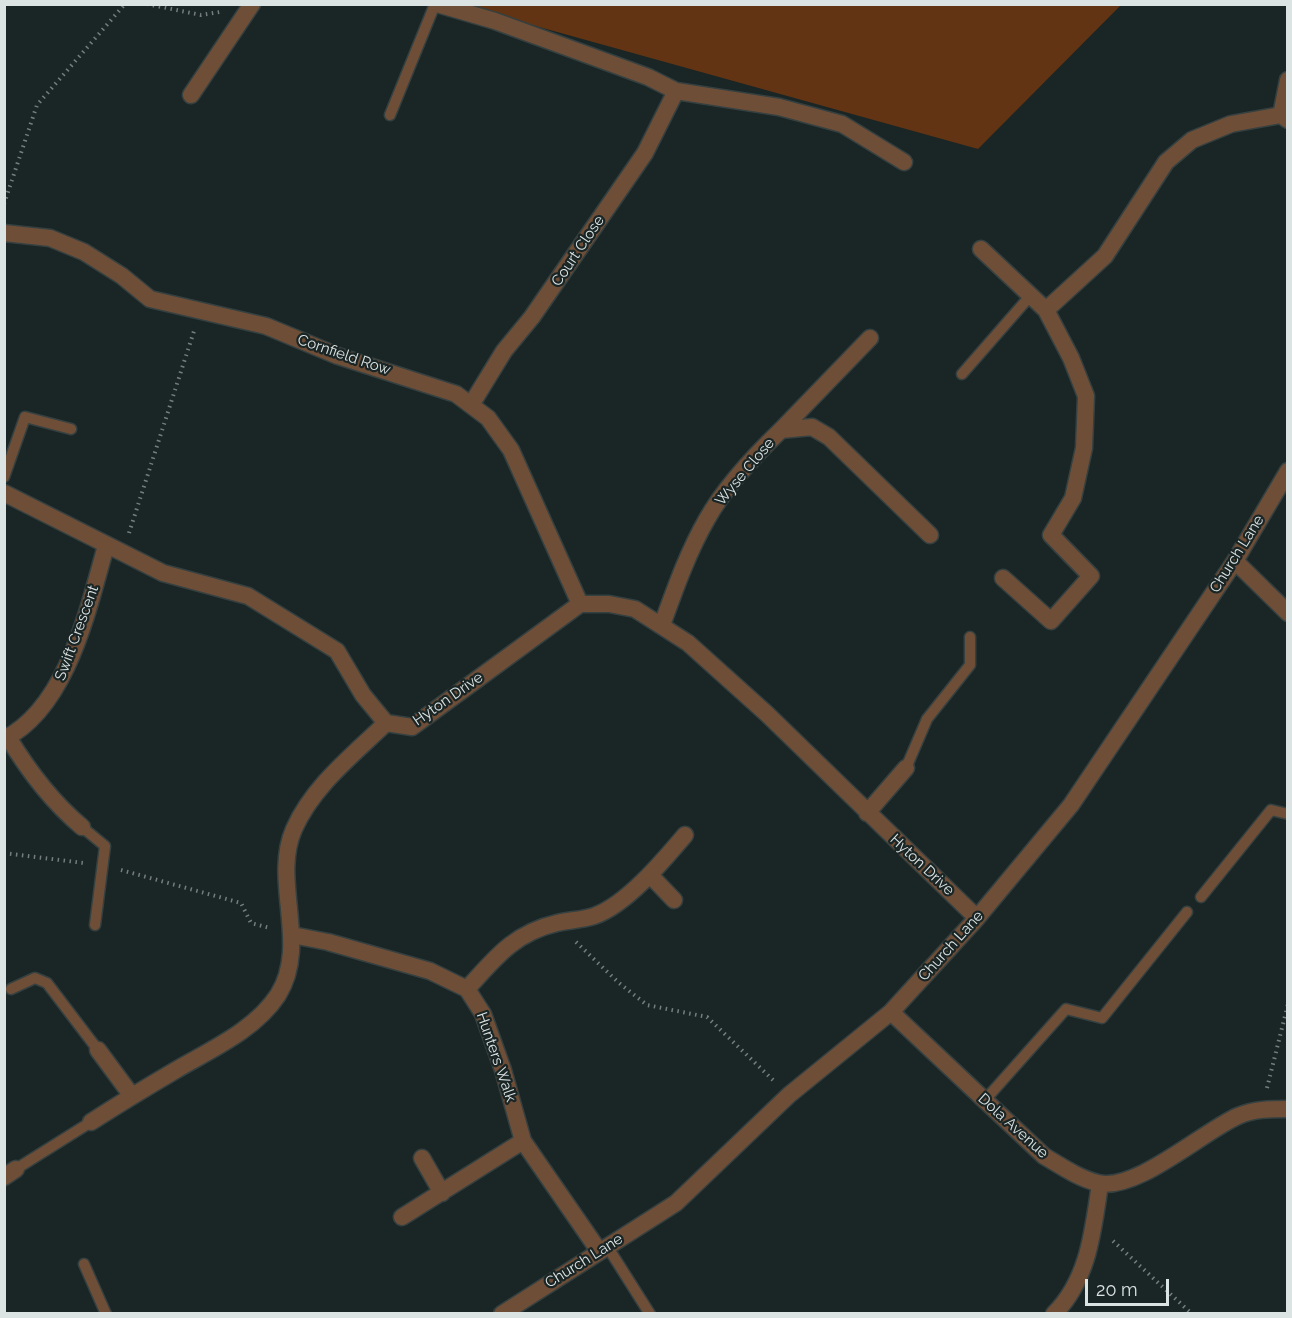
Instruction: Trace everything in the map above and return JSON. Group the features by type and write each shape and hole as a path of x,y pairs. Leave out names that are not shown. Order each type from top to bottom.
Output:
{"street":[{"path":"436,4 506,25 648,77 676,91 779,107 842,124 904,162"},
{"path":"191,95 251,5"},
{"path":"1046,309 1105,256 1166,162 1192,140 1231,124 1284,117 1287,81"},
{"name":"Court Close","path":"471,405 504,351 532,317 645,153 676,91"},
{"name":"Cornfield Row","path":"4,233 50,238 84,252 122,276 150,299 266,326 338,356 456,394 489,418 511,450 580,604"},
{"path":"981,249 1046,309 1071,358 1086,396 1084,448 1073,498 1051,535 1091,576 1051,621 1003,578"},
{"path":"781,430 870,338"},
{"name":"Wyse Close","path":"662,625 684,566 708,518 726,492 781,430 812,427 829,437 930,535"},
{"name":"Church Lane","path":"502,1314 676,1203 789,1095 891,1012 978,918 1071,805 1235,561 1287,471"},
{"path":"4,492 106,546 163,573 248,596 337,651 363,695 386,723 317,791 293,830 286,867 292,935 286,976 278,995 243,1031 90,1122"},
{"name":"Swift Crescent","path":"82,827 63,811 32,776 6,738 17,732 56,690 82,628 106,546"},
{"path":"1235,561 1287,613"},
{"name":"Hyton Drive","path":"386,723 412,727 580,604 609,604 635,609 688,644 767,714 978,918"},
{"path":"867,813 906,768"},
{"path":"292,935 328,942 430,971 467,989 511,942 555,923 594,916 650,875 685,835"},
{"path":"650,875 674,900"},
{"name":"Hunters Walk","path":"467,989 483,1014 503,1070 523,1141 603,1249"},
{"name":"Dola Avenue","path":"891,1012 1044,1156 1071,1173 1100,1184"},
{"path":"98,1050 132,1096"},
{"path":"1054,1314 1082,1274 1093,1231 1100,1184 1129,1179 1165,1162 1238,1116 1262,1109 1287,1109"},
{"path":"402,1217 523,1141"},
{"path":"422,1158 442,1193"}],"lane":[{"path":"390,115 436,4"},
{"path":"962,374 1031,295"},
{"path":"4,477 25,417 71,429"},
{"path":"906,768 927,719 970,665 970,637"},
{"path":"1201,897 1271,810 1287,814"},
{"path":"82,827 105,846 95,926"},
{"path":"985,1100 1066,1009 1102,1018 1187,912"},
{"path":"11,989 35,978 47,982 98,1050"},
{"path":"10,1173 90,1122"},
{"path":"603,1249 650,1314"},
{"path":"84,1264 106,1314"}],"path":[{"path":"4,204 37,105 125,4"},
{"path":"147,4 201,15 251,5"},
{"path":"122,553 201,310"},
{"path":"4,853 104,866 241,903 251,923 292,935"},
{"path":"555,923 619,984 647,1005 707,1017 789,1095"},
{"path":"1262,1109 1287,1004"},
{"path":"1093,1231 1112,1240 1192,1314"}],"shaded area":[{"path":"460,5 1121,5 978,149"}]}
